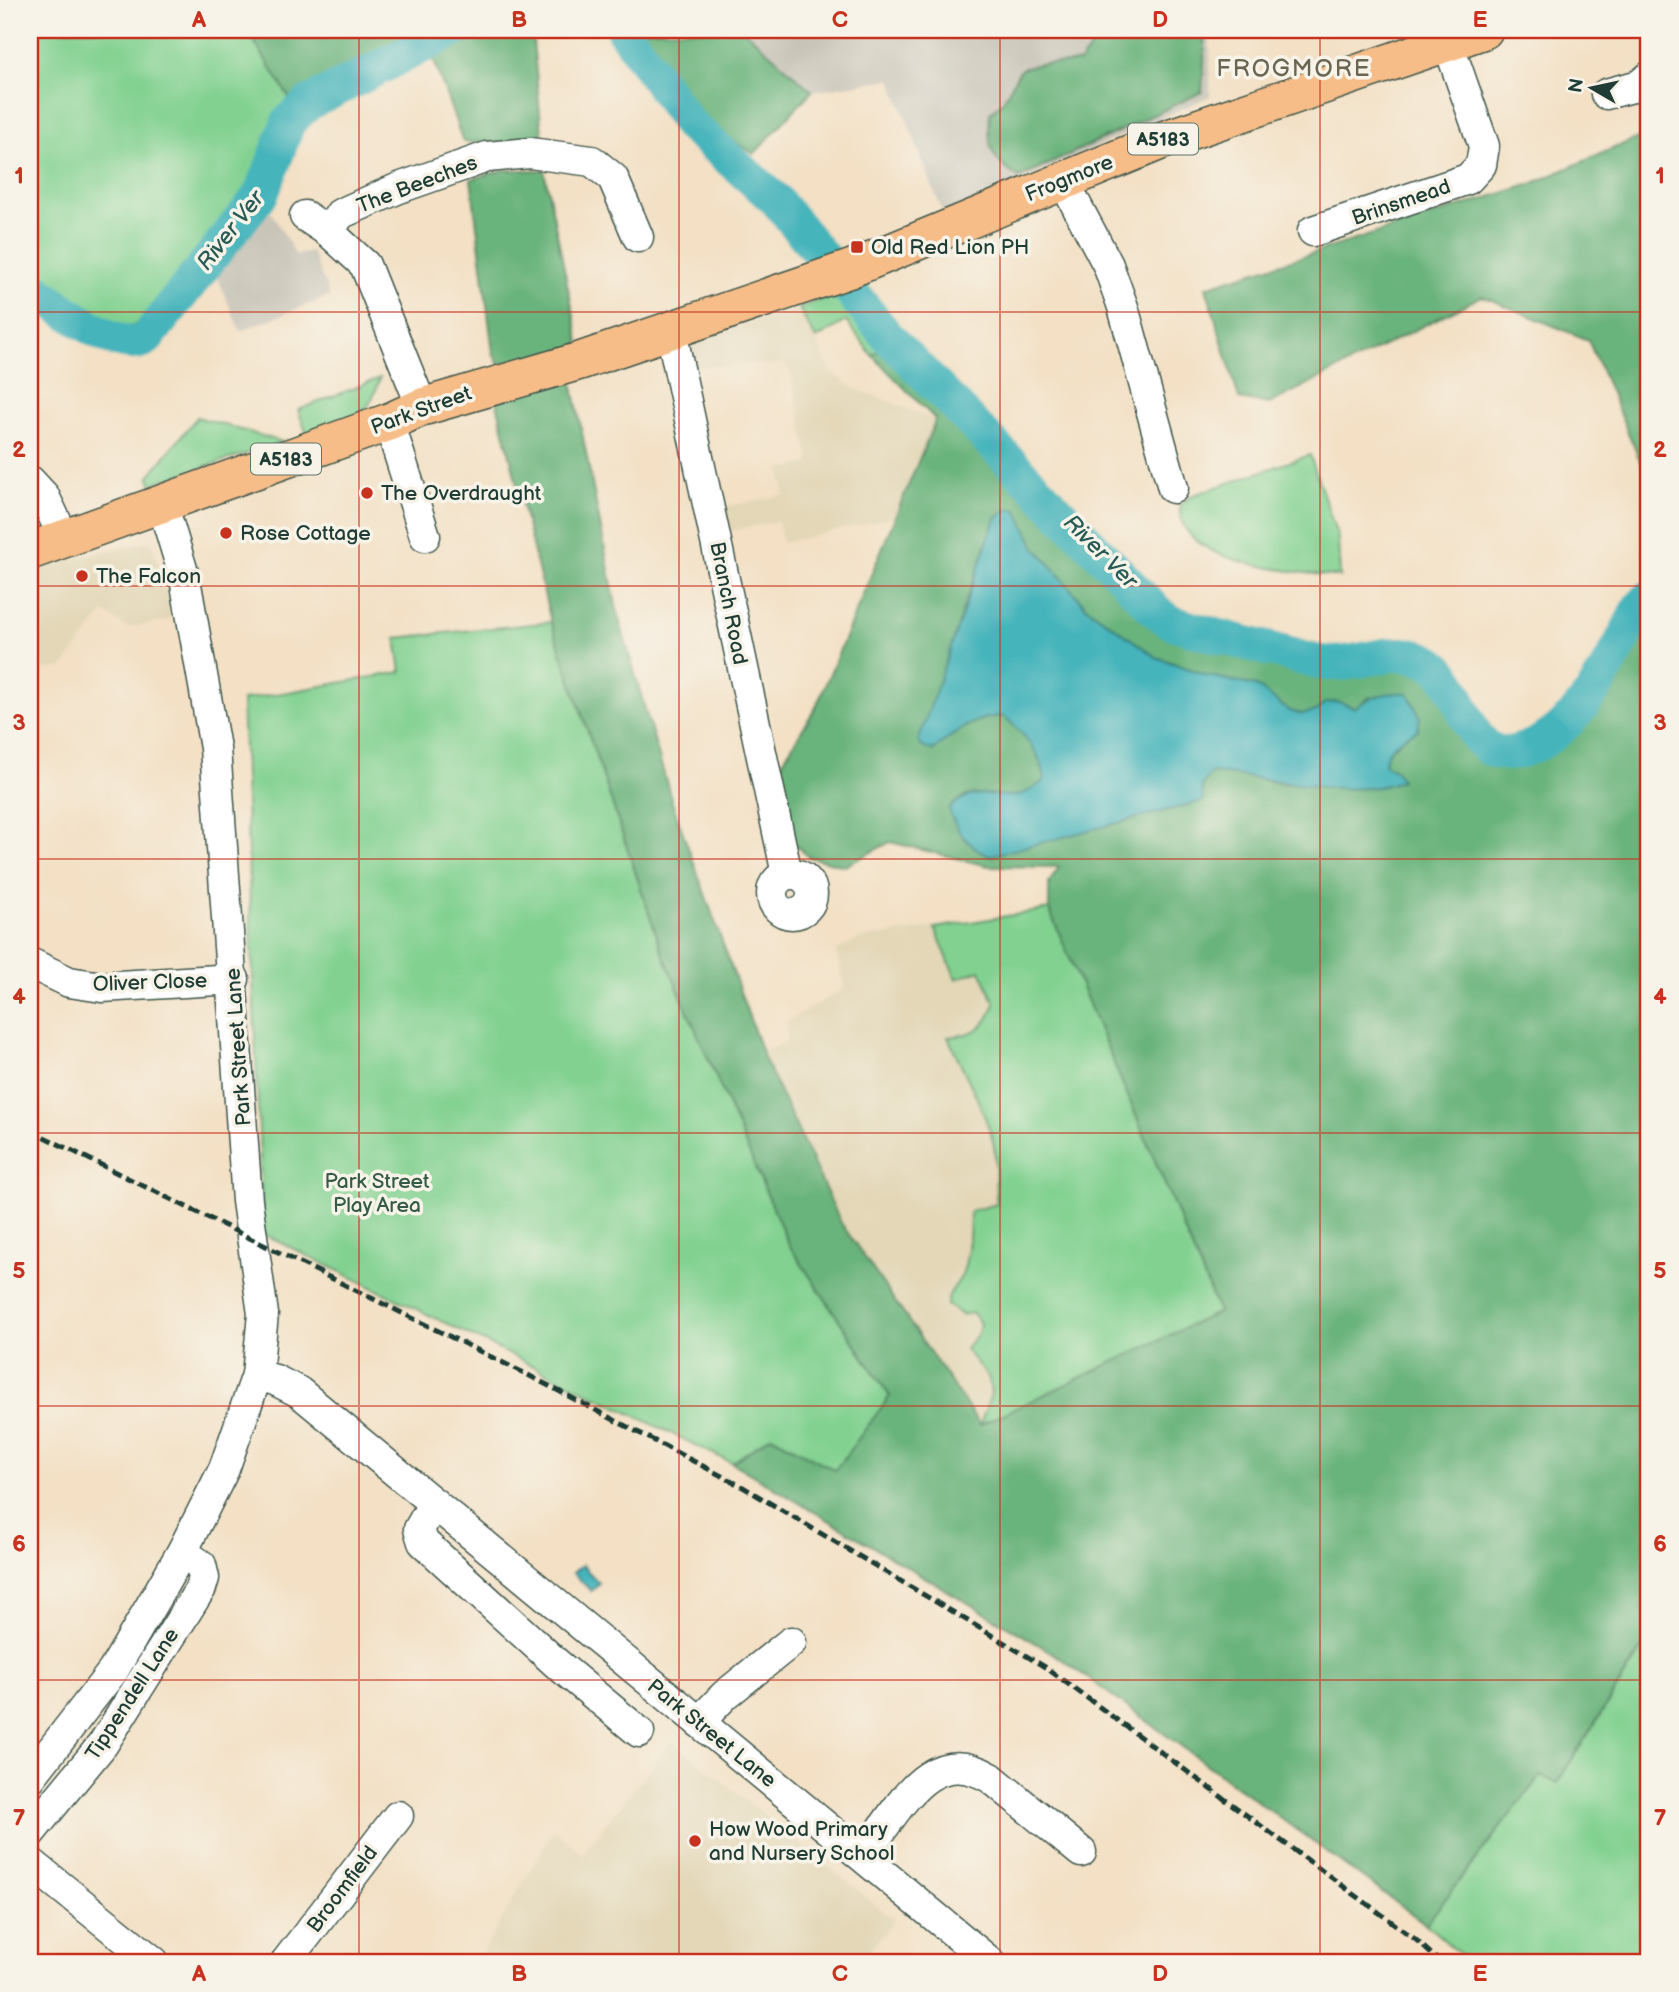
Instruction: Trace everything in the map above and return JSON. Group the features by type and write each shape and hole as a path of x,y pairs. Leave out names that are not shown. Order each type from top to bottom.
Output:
{"main road":[{"name":"Frogmore","path":"833,275 1163,139 1484,30"},
{"name":"Park Street","path":"30,551 406,415 671,331 833,275"}],"street":[{"name":"Brinsmead","path":"1313,231 1468,179 1481,165 1484,146 1448,43"},
{"path":"1606,94 1640,85 1649,76"},
{"name":"The Beeches","path":"406,415 365,265 317,224 399,188 487,157 530,153 592,161 613,178 638,237"},
{"path":"1063,180 1108,265 1160,432 1173,488"},
{"name":"Branch Road","path":"671,331 787,874"},
{"path":"406,415 425,536"},
{"path":"30,481 44,496 64,538"},
{"name":"Park Street Lane","path":"162,503 185,579 215,748 234,979 247,1201 263,1306 257,1376 288,1385 299,1392 990,1962"},
{"name":"Oliver Close","path":"30,963 69,982 102,987 234,979"},
{"name":"Tippendell Lane","path":"30,1778 113,1671 182,1552 224,1469 257,1376"},
{"path":"434,1503 419,1529 423,1542 556,1663 639,1732"},
{"name":"Tippendell Lane","path":"30,1832 103,1744 201,1588 204,1578 201,1565 182,1552"},
{"path":"699,1722 725,1695 791,1642"},
{"path":"863,1856 917,1786 940,1768 977,1770 1081,1852"},
{"name":"Broomfield","path":"286,1962 398,1816"},
{"path":"30,1862 155,1962"}],"shaded area":[{"path":"745,30 1210,30 1210,96 944,216 891,79 812,91"},
{"path":"271,212 296,255 312,252 330,296 240,331 215,271 250,227"},
{"path":"799,308 831,371 854,388 935,420 934,425 895,517 782,543 778,521 724,532 719,508 785,495 780,469 810,463 791,373 785,364 688,367 683,343"},
{"path":"151,541 171,606 170,620 127,628 104,612 63,667 37,670 30,688 30,568"},
{"path":"1049,909 1219,1313 980,1425 841,1223 762,1052 785,1043 787,1022 844,988 836,951 859,939"},
{"name":"How Wood Primary and Nursery School","path":"672,1741 895,1920 860,1962 477,1962 554,1829 582,1854"}],"green space":[{"path":"30,30 247,30 292,102 261,173 226,230 148,318 129,328 108,327 30,275"},
{"path":"247,30 427,30 292,102"},
{"path":"501,30 532,30 543,144 463,142 432,55"},
{"path":"629,30 744,30 812,91 754,154 702,120 678,95"},
{"path":"1096,30 1202,30 1205,46 1202,92 1019,178 1002,165 992,152 989,135 990,113 1003,101 1020,70 1044,64 1080,62 1092,45"},
{"path":"1649,133 1649,481 1588,340 1482,296 1269,404 1239,399 1206,287 1531,184"},
{"path":"504,170 544,170 580,346 499,364 493,353 471,179"},
{"path":"844,291 887,344 872,355 846,321 816,339 799,308"},
{"path":"887,344 945,409 1160,628 1337,668 1416,662 1433,668 1452,692 1460,727 1472,749 1498,766 1520,765 1566,736 1595,701 1649,611 1649,1636 1557,1783 1540,1776 1426,1924 1056,1655 732,1463 771,1436 835,1470 890,1396 789,1245 663,954 551,622 496,399 571,376 618,616 673,805 764,1058 841,1223 980,1425 1219,1312 1049,909 1049,883 1059,867 988,866 890,842 845,866 809,857 792,842 774,776 816,707 935,419 872,355","holes":["1008,509 1017,510 1035,547 1085,606 1156,657 1209,676 1256,686 1289,711 1303,714 1317,711 1325,703 1338,702 1355,708 1370,697 1417,730 1405,736 1385,755 1384,764 1396,771 1285,784 1234,774 1211,773 1202,785 1203,801 949,808 973,794 1019,795 1045,779 1040,760 1030,744 1004,716 975,722 933,750 961,614 997,517"]},
{"path":"380,378 369,405 362,413 345,424 308,437 298,410"},
{"path":"197,417 283,442 151,484 149,476"},
{"path":"1310,455 1338,538 1340,577 1242,562 1197,542 1184,526 1180,506 1190,496"},
{"name":"Park Street Play Area","path":"551,622 663,954 789,1245 890,1397 835,1470 771,1436 732,1463 263,1234 242,700 401,672 396,638"},
{"path":"1049,909 1219,1313 980,1425 991,1394 989,1378 965,1349 978,1334 980,1324 973,1313 961,1315 947,1305 964,1268 969,1243 970,1211 997,1204 995,1154 983,1113 948,1037 978,1029 988,1019 995,1003 980,970 956,979 935,928"},
{"path":"1649,1639 1649,1962 1469,1962 1426,1924 1540,1776 1557,1783"}],"water":[{"path":"1008,509 1017,510 1035,547 1085,606 1156,657 1209,676 1256,686 1289,711 1302,714 1317,711 1325,703 1338,702 1355,708 1380,696 1408,693 1420,717 1418,730 1401,739 1388,752 1384,764 1396,771 1401,780 1382,786 1334,788 1211,773 1202,785 1203,801 989,856 974,847 955,825 949,809 961,799 973,795 1019,795 1032,790 1045,779 1036,752 1004,716 974,722 933,750 924,748 918,742 989,537 997,517"},
{"path":"582,1565 599,1583 591,1591 573,1573"}],"waterway":[{"name":"River Ver","path":"30,286 104,334 120,341 134,343 146,339 262,193 289,121 309,103 454,30"},
{"name":"River Ver","path":"623,30 689,124 776,200 888,337 1156,611 1171,622 1319,662 1347,663 1403,654 1428,661 1446,677 1480,740 1488,748 1510,753 1539,743 1576,713 1605,673 1639,608 1649,598"}],"railway":[{"path":"30,1130 528,1375 743,1487 1045,1667 1415,1939 1440,1962"}],"place":[{"name":"Old Red Lion PH","path":"857,247"},
{"name":"The Overdraught","path":"367,493"},
{"name":"Rose Cottage","path":"226,533"},
{"name":"The Falcon","path":"82,576"},
{"name":"How Wood Primary and Nursery School","path":"695,1841"}],"district":[{"name":"FROGMORE","path":"1294,68"}]}
